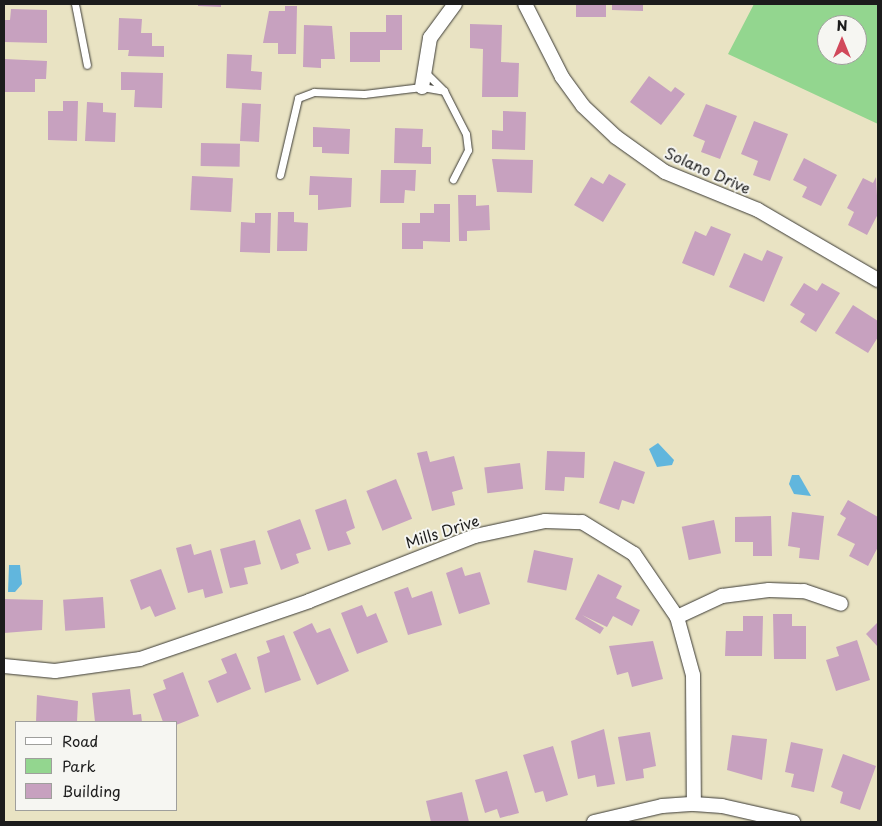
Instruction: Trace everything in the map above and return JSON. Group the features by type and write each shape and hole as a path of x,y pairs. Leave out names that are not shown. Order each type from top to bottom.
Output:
{"street":[{"path":"422,87 430,38 455,4"},
{"name":"Solano Drive","path":"525,4 562,77 583,106 616,137 665,172 758,210 878,280"},
{"name":"Mills Drive","path":"4,666 55,671 140,659 309,601 475,536 545,521 582,522 626,549 678,617 693,676 694,804"},
{"path":"678,617 722,596 769,590 804,591 841,604"},
{"path":"594,822 662,806 694,804 722,806 793,822"}],"lane":[{"path":"75,4 87,65"},
{"path":"424,72 444,91 466,134 468,150 453,179"},
{"path":"280,174 298,98 314,92 364,94 422,87 444,91"}],"green space":[{"path":"754,4 878,4 878,124 728,54"}],"water":[{"path":"658,443 674,460 672,465 657,467 649,449"},
{"path":"792,475 799,475 811,496 794,494 789,484"},
{"path":"9,565 20,565 22,584 15,592 8,592"}],"building":[{"path":"198,4 221,4 221,7 198,6"},
{"path":"576,4 606,4 606,17 576,17"},
{"path":"612,4 643,4 643,11 612,10"},
{"path":"285,6 297,6 296,54 278,54 278,43 263,43 269,11 285,11"},
{"path":"11,9 47,10 47,43 4,42 4,20 10,20"},
{"path":"386,15 402,15 402,50 380,50 380,62 350,62 350,32 386,32"},
{"path":"119,18 142,19 141,33 152,33 152,46 164,46 164,57 128,56 129,50 118,50"},
{"path":"470,24 502,25 501,62 519,63 518,97 482,97 483,49 470,48"},
{"path":"304,25 332,26 335,59 321,59 321,68 303,67"},
{"path":"227,54 252,55 251,71 262,72 261,90 226,88"},
{"path":"5,59 47,61 46,79 35,79 35,92 5,92"},
{"path":"121,72 163,73 162,108 134,107 135,90 121,90"},
{"path":"649,76 671,92 675,87 685,94 661,125 630,102"},
{"path":"63,101 78,101 77,141 48,140 48,111 63,111"},
{"path":"87,102 103,103 103,112 116,113 115,142 85,141"},
{"path":"242,103 261,104 259,142 240,141"},
{"path":"706,104 737,116 720,159 701,152 705,141 693,136"},
{"path":"503,111 526,112 525,150 492,149 492,130 503,131"},
{"path":"754,121 788,134 770,181 753,175 758,161 741,154"},
{"path":"313,127 350,129 349,154 322,153 322,147 313,147"},
{"path":"395,128 423,129 422,147 431,147 431,164 394,163"},
{"path":"201,143 240,144 240,167 201,166"},
{"path":"804,158 837,175 821,206 802,197 807,187 793,180"},
{"path":"492,159 533,160 532,193 497,192"},
{"path":"381,170 416,170 415,191 405,190 404,203 380,203"},
{"path":"609,174 626,184 603,222 574,205 591,177 603,184"},
{"path":"192,176 233,178 231,212 190,210"},
{"path":"310,176 352,178 351,207 318,210 318,195 309,195"},
{"path":"876,177 878,214 867,235 848,225 854,212 847,208 863,178 873,183"},
{"path":"458,195 476,195 476,206 489,205 490,230 467,231 467,241 459,241"},
{"path":"434,204 450,204 450,242 423,241 423,249 402,249 402,223 420,223 420,213 434,213"},
{"path":"278,212 294,212 294,222 308,223 307,251 277,251"},
{"path":"255,213 271,213 270,253 240,252 241,222 255,223"},
{"path":"711,226 731,234 714,276 682,263 695,231 706,236"},
{"path":"767,250 783,257 764,302 729,287 744,253 762,261"},
{"path":"804,283 817,291 822,283 840,293 816,332 800,322 805,314 790,305"},
{"path":"853,305 878,321 878,337 868,353 835,333"},
{"path":"427,451 430,462 454,456 463,489 452,492 455,505 432,511 417,453"},
{"path":"547,451 585,452 584,478 565,477 564,491 545,490"},
{"path":"614,461 645,472 634,504 622,500 619,510 599,503"},
{"path":"520,463 523,489 487,493 484,467"},
{"path":"396,479 412,519 382,531 366,491"},
{"path":"346,499 355,528 346,532 351,544 328,551 315,510"},
{"path":"848,500 878,517 878,547 868,566 849,556 855,544 837,535 846,518 840,514"},
{"path":"792,512 824,516 819,560 799,558 800,548 788,546"},
{"path":"771,516 772,556 753,556 753,542 735,542 735,517"},
{"path":"300,519 311,549 296,554 299,563 281,570 267,531"},
{"path":"714,520 721,553 689,560 682,527"},
{"path":"255,540 261,564 244,568 248,584 230,588 220,549"},
{"path":"191,544 194,555 211,550 223,593 205,598 203,589 188,593 176,548"},
{"path":"534,550 573,558 566,591 527,582"},
{"path":"462,567 465,576 480,572 490,604 459,614 446,573"},
{"path":"161,569 176,609 155,617 150,606 141,610 130,580"},
{"path":"598,574 622,586 616,598 640,610 632,626 613,616 607,627 582,615 604,628 600,634 575,619"},
{"path":"408,587 412,598 432,591 442,625 408,635 394,592"},
{"path":"103,597 105,628 65,631 63,600"},
{"path":"4,599 43,600 42,630 4,633"},
{"path":"362,605 367,617 376,613 388,642 357,654 341,613"},
{"path":"773,614 792,614 792,626 806,626 806,659 774,659"},
{"path":"743,616 763,616 762,656 725,656 726,631 743,631"},
{"path":"878,622 878,647 866,634"},
{"path":"312,623 317,633 330,628 349,671 317,685 293,632"},
{"path":"284,635 301,680 265,693 257,657 270,652 266,641"},
{"path":"857,640 870,680 836,691 826,660 839,656 836,647"},
{"path":"653,641 663,679 632,687 628,672 617,675 609,646"},
{"path":"236,653 251,689 217,703 208,681 227,673 221,659"},
{"path":"183,672 199,716 178,724 178,721 163,721 153,694 166,689 163,680"},
{"path":"130,689 133,715 141,714 142,721 95,721 92,693"},
{"path":"37,695 78,701 77,721 36,721"},
{"path":"604,729 615,784 597,787 595,775 578,779 571,741"},
{"path":"650,732 656,766 643,769 644,778 626,781 618,737"},
{"path":"732,735 767,739 762,780 727,770"},
{"path":"791,742 823,749 814,792 791,787 794,774 785,772"},
{"path":"553,746 568,795 546,802 543,791 535,793 523,755"},
{"path":"843,754 876,766 860,810 840,803 843,792 831,787"},
{"path":"507,771 519,813 500,818 497,809 485,813 475,780"},
{"path":"462,792 469,822 431,822 426,801"}]}
